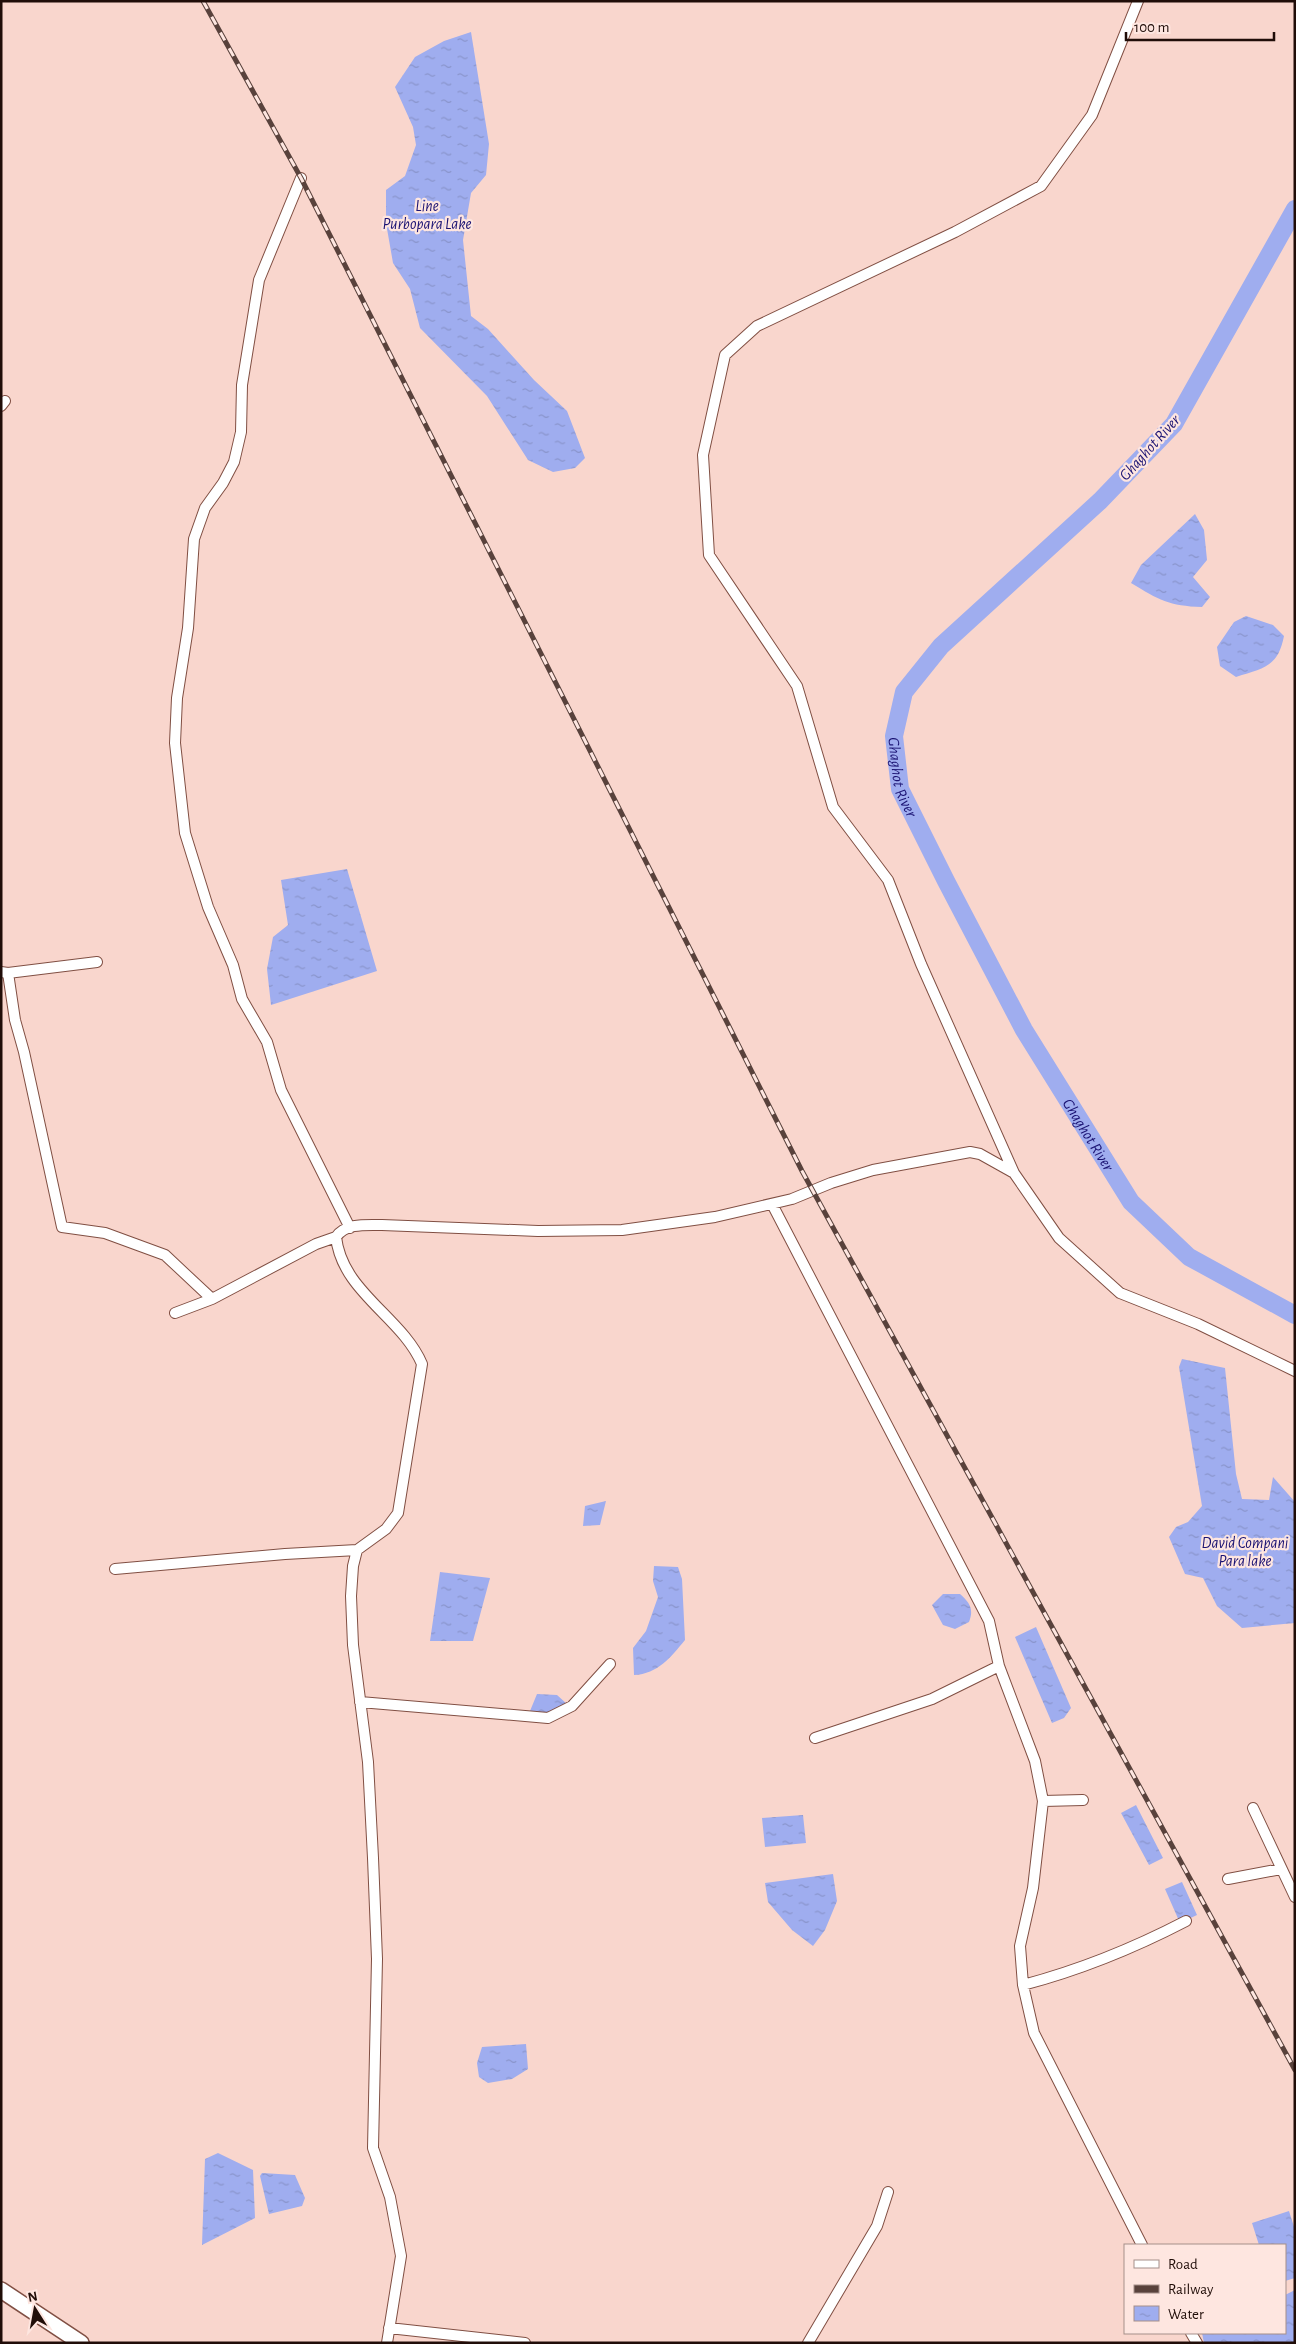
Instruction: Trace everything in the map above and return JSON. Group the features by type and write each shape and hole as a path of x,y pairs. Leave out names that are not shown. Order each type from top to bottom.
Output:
{"main road":[{"path":"1,2290 81,2343"}],"street":[{"path":"1138,1 1092,115 1041,186 955,232 757,326 724,356 703,455 709,555 798,686 833,807 888,880 921,964 1014,1173 1059,1238 1120,1293 1198,1324 1295,1371"},
{"path":"301,178 259,280 242,385 242,432 234,462 205,508 194,539 188,628 177,698 175,743 185,833 219,938 233,965 242,999 267,1042 282,1090 350,1228"},
{"path":"97,962 5,972 62,1227 105,1233 165,1255 212,1299"},
{"path":"175,1313 212,1299 316,1244 336,1237 342,1230 350,1228 382,1225 598,1232 715,1217 814,1192 855,1174 970,1152 980,1154 1014,1173"},
{"path":"772,1204 989,1621 999,1666 1035,1761 1043,1801 1033,1888 1020,1946 1024,1985 1034,2033 1141,2244"},
{"path":"115,1569 357,1550 386,1530 398,1513 422,1364 417,1352 370,1301 346,1269 340,1259 336,1237"},
{"path":"357,1550 353,1566 351,1596 353,1645 368,1762 377,1959 373,2148 390,2197 402,2256 387,2343"},
{"path":"360,1702 548,1718 572,1706 610,1664"},
{"path":"815,1738 932,1699 999,1666"},
{"path":"1043,1801 1083,1800"},
{"path":"1253,1808 1295,1897"},
{"path":"1228,1879 1281,1869"},
{"path":"1024,1985 1070,1973 1158,1936 1186,1921"},
{"path":"808,2343 876,2226 888,2192"},
{"path":"389,2328 525,2343"}],"water":[{"name":"Line Purbopara Lake","path":"471,32 489,144 486,175 471,193 463,240 471,316 488,329 534,380 567,411 585,458 575,468 553,472 528,460 487,396 420,328 410,289 393,263 386,223 386,190 405,176 416,145 413,127 395,87 415,57 444,41"},
{"path":"1195,514 1204,530 1207,560 1193,577 1210,597 1202,607 1165,601 1131,583 1141,565"},
{"path":"1246,616 1273,625 1284,636 1274,660 1262,668 1236,677 1220,666 1217,647 1234,622"},
{"path":"347,869 377,971 271,1005 267,969 273,937 288,925 281,880"},
{"name":"David Compani Para lake","path":"1182,1359 1225,1368 1236,1474 1242,1499 1269,1500 1273,1477 1295,1502 1295,1623 1242,1628 1217,1606 1203,1578 1185,1574 1169,1537 1176,1527 1188,1522 1202,1506 1179,1367"},
{"path":"606,1501 600,1525 583,1526 585,1506"},
{"path":"654,1566 678,1567 682,1579 685,1640 663,1664 650,1672 634,1675 633,1648 646,1631 658,1597 653,1581"},
{"path":"440,1572 490,1578 473,1641 430,1641"},
{"path":"943,1594 960,1594 969,1603 971,1610 969,1622 955,1629 943,1625 932,1605"},
{"path":"1036,1627 1071,1708 1064,1718 1052,1723 1015,1637"},
{"path":"537,1694 557,1695 567,1704 566,1715 542,1720 530,1711"},
{"path":"1136,1805 1163,1858 1149,1865 1121,1813"},
{"path":"803,1815 806,1843 765,1847 762,1818"},
{"path":"833,1874 837,1901 825,1930 813,1946 792,1930 768,1902 765,1883"},
{"path":"1182,1882 1197,1915 1180,1923 1165,1889"},
{"path":"526,2044 528,2069 512,2079 488,2083 479,2077 477,2063 482,2047"},
{"path":"218,2153 253,2170 255,2218 202,2245 205,2159"},
{"path":"262,2173 295,2175 305,2198 302,2206 269,2214 260,2176"},
{"path":"1289,2211 1295,2230 1295,2278 1286,2281 1286,2244 1259,2244 1252,2223"},
{"path":"1295,2290 1295,2343 1204,2343 1202,2334 1286,2334 1286,2294"}],"waterway":[{"name":"Ghaghot River","path":"1295,209 1174,424 1100,501 941,646 904,692 894,736 900,789 946,881 1024,1030 1131,1202 1189,1257 1295,1315"}],"railway":[{"path":"203,1 301,178 802,1171 1295,2070"}]}
